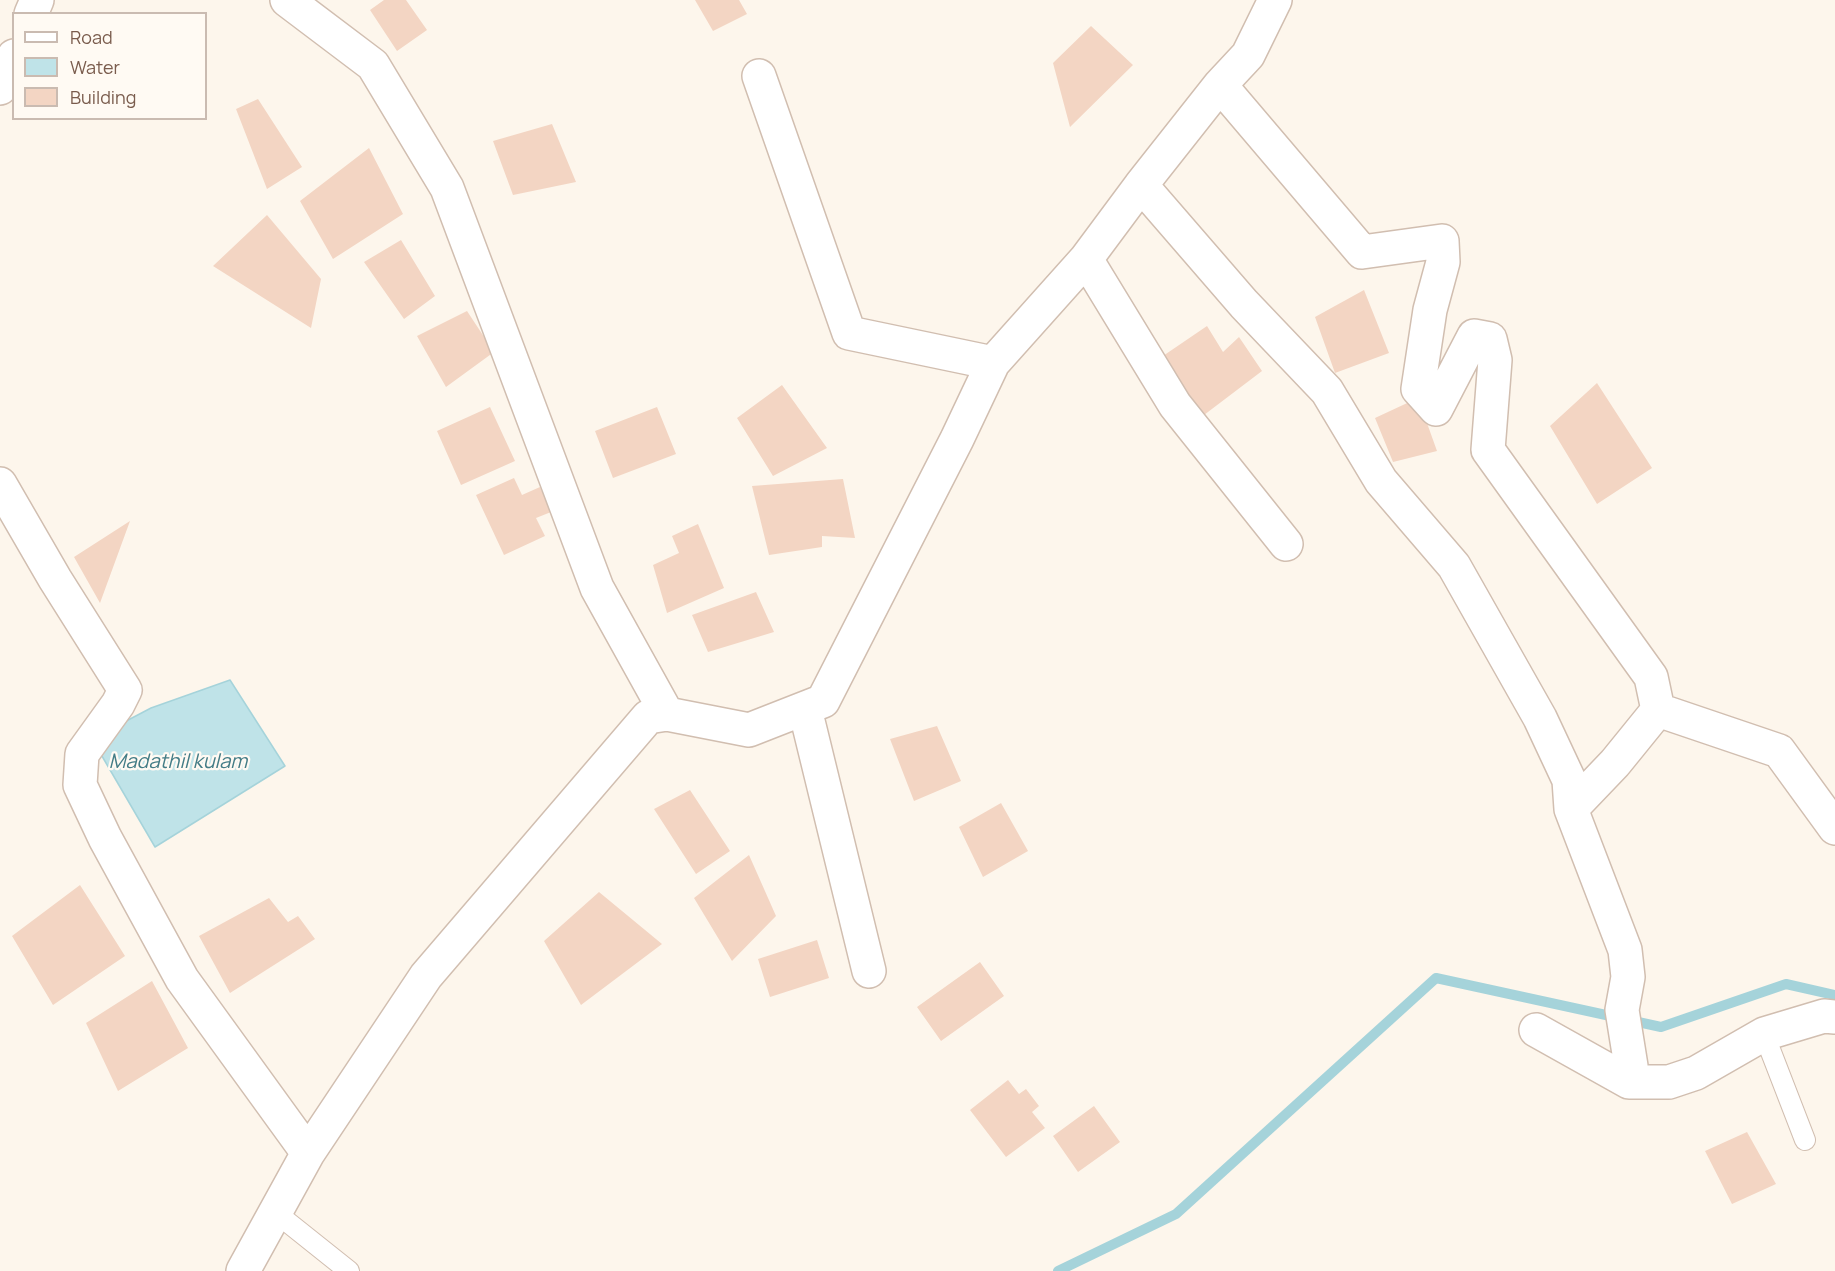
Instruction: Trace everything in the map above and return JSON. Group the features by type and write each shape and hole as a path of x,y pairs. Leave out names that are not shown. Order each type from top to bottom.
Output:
{"street":[{"path":"287,0 373,65 447,188 597,588 667,714"},
{"path":"243,1271 308,1153 426,976 648,717 667,714 749,730 822,702 952,449 993,363 1086,259 1220,85 1248,56 1275,0"},
{"path":"0,88 12,61"},
{"path":"759,76 849,333 993,363"},
{"path":"1220,85 1362,252 1442,241 1443,262 1430,310 1418,389 1436,409 1474,336 1490,339 1495,360 1488,450 1651,677 1658,710 1616,764 1571,808"},
{"path":"1141,185 1244,304 1327,391 1381,481 1454,566 1540,718 1569,780 1571,808 1625,950 1628,977 1622,1010 1630,1074"},
{"path":"1086,259 1176,405 1286,544"},
{"path":"0,484 55,579 125,690 118,704 82,754 80,785 105,838 182,979 308,1153"},
{"path":"805,709 869,970"},
{"path":"1658,710 1779,751 1835,828"},
{"path":"1536,1030 1630,1074 1669,1082 1696,1074 1764,1034 1824,1016 1835,1017"}],"lane":[{"path":"1764,1034 1805,1140"},
{"path":"275,1212 349,1271"}],"water":[{"name":"Madathil kulam","path":"230,680 285,766 155,847 92,739 151,708"}],"building":[{"path":"384,0 406,0 427,30 397,51 370,10"},
{"path":"695,0 739,0 747,14 713,31"},
{"path":"1091,26 1133,65 1070,127 1053,63"},
{"path":"258,99 302,167 267,189 236,109"},
{"path":"552,124 576,182 513,195 493,141"},
{"path":"369,148 403,214 333,259 300,201"},
{"path":"267,215 321,279 311,328 213,266"},
{"path":"401,240 435,296 404,319 364,262"},
{"path":"1364,290 1389,353 1335,373 1315,317"},
{"path":"467,311 494,352 446,387 417,336"},
{"path":"1207,326 1223,352 1239,337 1262,371 1204,415 1160,358"},
{"path":"1597,383 1652,468 1597,504 1550,426"},
{"path":"782,385 827,448 773,476 737,418"},
{"path":"1418,398 1437,451 1393,462 1375,418"},
{"path":"490,407 515,461 461,485 437,431"},
{"path":"657,407 676,454 613,478 595,431"},
{"path":"514,478 522,495 540,487 551,512 536,518 545,536 504,555 476,495"},
{"path":"843,479 855,538 822,536 822,547 769,555 752,486"},
{"path":"130,521 100,603 74,557"},
{"path":"698,524 724,588 667,613 653,565 679,553 672,536"},
{"path":"756,592 774,632 708,652 692,615"},
{"path":"937,726 961,781 914,801 890,739"},
{"path":"690,790 730,851 696,874 654,809"},
{"path":"1001,803 1028,851 983,877 959,827"},
{"path":"749,855 776,916 732,961 694,898"},
{"path":"80,885 125,956 53,1005 12,936"},
{"path":"599,892 662,944 581,1005 544,941"},
{"path":"269,898 288,922 298,916 315,939 230,993 199,936"},
{"path":"817,940 829,978 770,997 758,959"},
{"path":"980,962 1004,996 941,1041 917,1007"},
{"path":"152,981 188,1048 118,1091 86,1023"},
{"path":"1008,1080 1019,1094 1026,1089 1039,1106 1032,1112 1045,1128 1006,1157 970,1110"},
{"path":"1094,1106 1120,1142 1078,1172 1053,1136"},
{"path":"1747,1132 1776,1184 1732,1204 1705,1151"}],"waterway":[{"path":"1058,1271 1176,1214 1436,978 1661,1027 1786,984 1835,995"}]}
